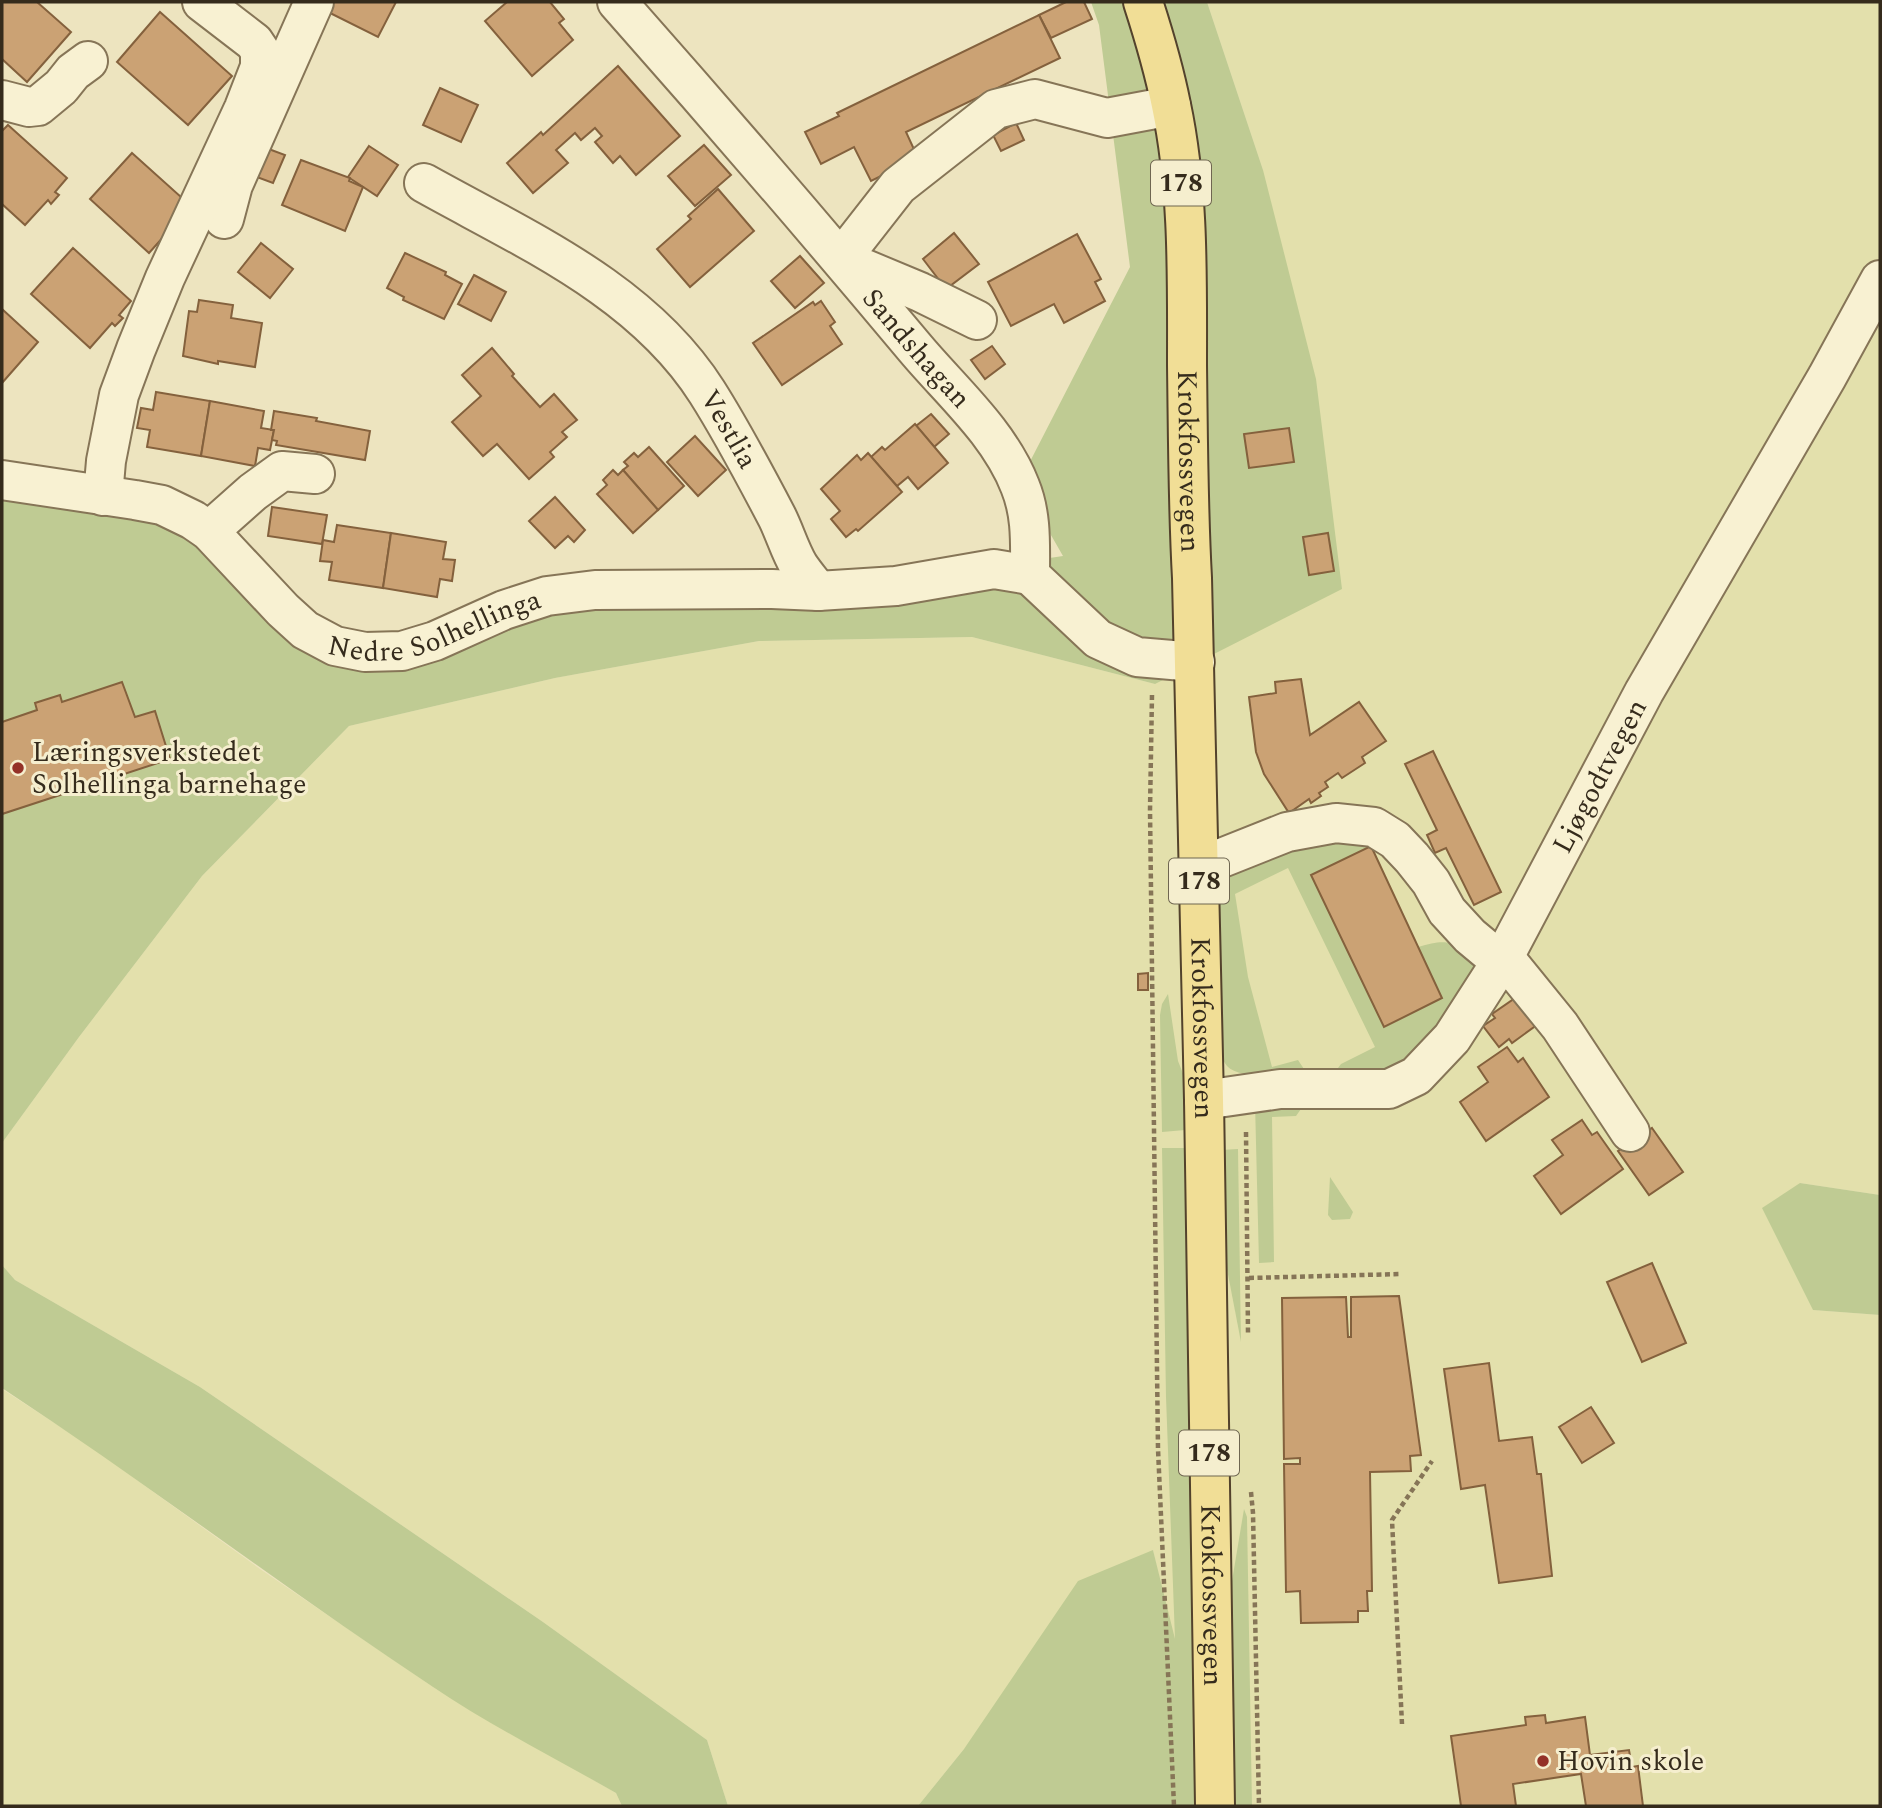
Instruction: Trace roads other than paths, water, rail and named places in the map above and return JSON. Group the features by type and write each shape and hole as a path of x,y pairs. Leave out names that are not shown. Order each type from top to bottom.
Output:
{"main road":[{"name":"Krokfossvegen","path":"1143,2 1156,41 1171,106 1184,212 1187,276 1188,506 1195,662 1215,1806"}],"street":[{"path":"224,219 233,185 314,2"},
{"name":"Sandshagan","path":"617,2 841,259 923,359 978,419 1006,458 1021,487 1031,526 1030,575"},
{"path":"103,496 106,461 119,395 165,278 244,108 260,67 260,51 254,41 213,10"},
{"path":"2,100 29,107 38,106 88,61"},
{"path":"977,320 920,292 841,259 898,186 996,109 1035,99 1107,118 1171,106"},
{"name":"Vestlia","path":"425,183 577,268 620,298 665,341 705,390 742,450 799,565 818,591"},
{"name":"Ljøgodtvegen","path":"1204,1100 1280,1089 1389,1089 1416,1076 1451,1038 1504,957 1644,692 1880,281"},
{"path":"209,531 253,492 282,471 315,474"},
{"name":"Nedre Solhellinga","path":"2,480 162,506 193,520 209,531 305,630 335,646 365,652 401,651 435,641 504,610 547,596 622,589 818,591"},
{"path":"818,591 896,586 994,569 1030,575 1098,639 1137,657 1195,662"},
{"path":"1199,867 1287,832 1313,826 1336,822 1374,827 1395,840 1412,858 1431,882 1447,911 1470,936 1488,951 1504,957 1560,1026 1630,1132"}],"place":[{"name":"Læringsverkstedet Solhellinga barnehage","path":"18,768"},
{"name":"Hovin skole","path":"1543,1761"}]}
